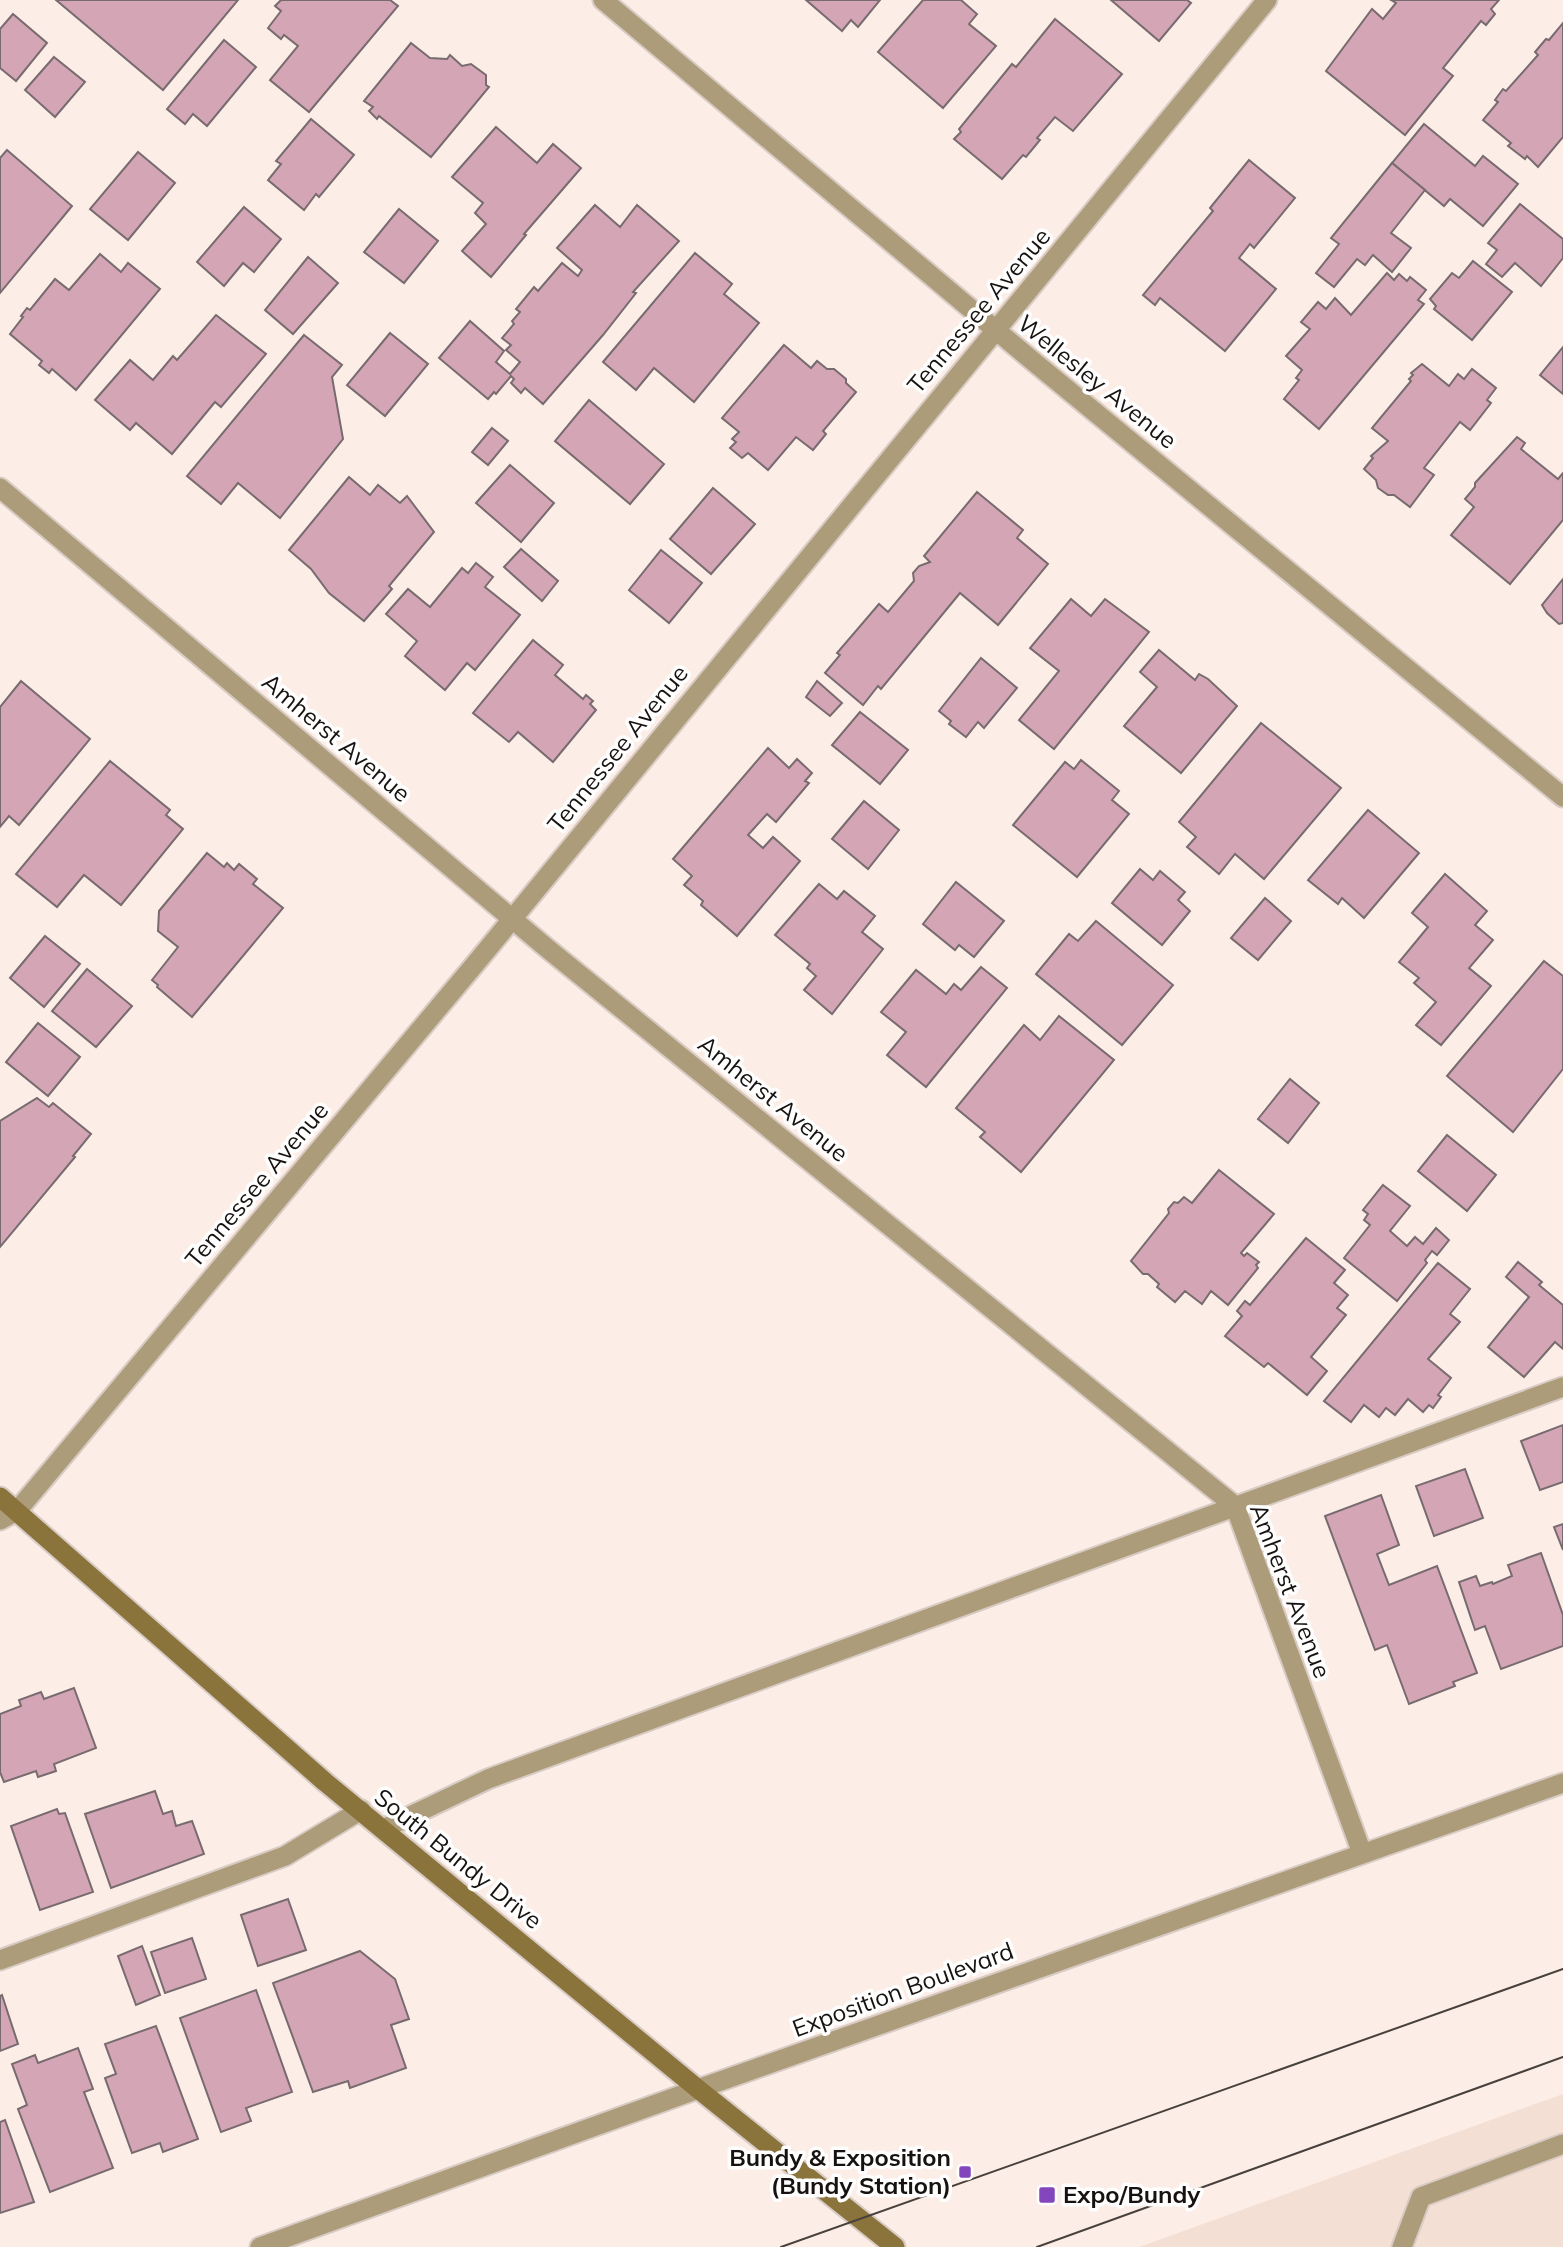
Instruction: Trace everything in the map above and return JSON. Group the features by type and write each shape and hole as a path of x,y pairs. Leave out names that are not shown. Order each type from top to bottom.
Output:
{"main road":[{"name":"South Bundy Drive","path":"0,1497 8,1516 698,2089 895,2247"}],"street":[{"name":"Wellesley Avenue","path":"603,0 995,330 1563,797"},
{"name":"Tennessee Avenue","path":"8,1516 511,918 1267,0"},
{"name":"Amherst Avenue","path":"0,488 511,918 1235,1506 1362,1853"},
{"path":"383,1829 488,1779 1563,1387"},
{"name":"Exposition Boulevard","path":"260,2247 1563,1783"},
{"path":"0,1960 285,1856 360,1810"},
{"path":"1402,2247 1421,2197 1563,2144"}],"shaded area":[{"path":"1563,2094 1563,2247 1139,2247"}],"building":[{"path":"56,0 238,0 163,90"},
{"path":"281,0 390,0 398,6 309,112 270,80 298,46 284,35 281,39 268,28 281,11 275,6"},
{"path":"806,0 880,0 858,27 851,20 842,31"},
{"path":"923,0 961,0 977,14 969,24 996,46 943,108 878,52"},
{"path":"1111,0 1187,0 1191,3 1159,41"},
{"path":"1391,0 1499,0 1491,9 1495,14 1486,25 1481,21 1443,68 1453,76 1405,135 1326,71 1372,9 1383,19 1396,3"},
{"path":"13,14 47,43 16,81 0,68 0,29"},
{"path":"1055,19 1122,74 1073,131 1055,117 1037,138 1040,140 1026,157 1023,155 1002,179 954,139 961,132 959,129 1012,64 1016,67"},
{"path":"1563,23 1563,137 1538,167 1527,156 1525,159 1508,146 1511,143 1483,120 1498,102 1495,100 1503,89 1506,91 1538,55 1535,52"},
{"path":"224,40 256,67 207,126 193,114 185,124 167,109"},
{"path":"411,43 430,58 447,59 450,55 462,66 471,64 486,75 486,85 489,87 431,157 379,116 377,119 369,111 373,107 364,101"},
{"path":"54,57 85,82 55,117 25,90"},
{"path":"311,119 354,155 319,197 316,194 304,210 268,180 281,164 276,161"},
{"path":"1424,124 1475,166 1483,156 1518,184 1483,226 1450,199 1444,206 1392,163"},
{"path":"496,127 537,163 553,144 581,168 491,277 462,251 486,224 475,213 483,203 452,177"},
{"path":"7,150 72,206 0,293 0,158"},
{"path":"138,152 175,183 128,240 90,209"},
{"path":"1249,160 1295,198 1254,248 1250,244 1239,258 1276,289 1225,351 1160,298 1155,305 1143,295 1213,211 1210,208"},
{"path":"1392,163 1425,190 1391,233 1411,248 1392,272 1373,255 1365,265 1357,259 1334,287 1316,273 1339,244 1331,238"},
{"path":"1520,204 1563,239 1563,258 1541,286 1515,263 1502,277 1486,264 1497,250 1488,243"},
{"path":"595,205 620,227 637,205 679,241 633,292 636,293 603,335 543,404 525,388 521,393 511,383 514,379 511,376 496,394 494,392 488,399 439,358 470,321 504,351 496,362 510,374 520,362 506,350 511,345 502,338 520,312 516,309 534,287 538,291 562,263 578,276 582,270 557,248"},
{"path":"244,207 281,239 254,272 243,263 224,286 197,262"},
{"path":"399,209 438,241 404,283 364,252"},
{"path":"695,253 732,284 724,294 759,323 694,402 654,368 636,390 603,362"},
{"path":"100,254 121,272 128,263 160,289 76,390 52,369 49,373 39,365 42,361 10,334 27,308 30,310 55,279 69,290"},
{"path":"308,257 338,283 293,334 265,310"},
{"path":"1473,261 1512,292 1472,340 1434,309 1436,306 1430,299 1452,273 1459,278"},
{"path":"1387,273 1394,280 1399,274 1407,281 1410,277 1426,290 1418,300 1424,304 1319,429 1284,399 1299,380 1296,378 1302,370 1286,356 1310,329 1301,322 1318,302 1326,309 1335,298 1351,315"},
{"path":"216,315 266,354 221,407 215,402 172,454 136,423 130,430 95,400 130,360 153,380 173,356 177,360"},
{"path":"390,333 428,364 385,416 347,385"},
{"path":"304,335 342,365 332,377 343,439 280,518 238,483 221,504 187,476"},
{"path":"784,345 811,368 817,361 827,369 834,369 856,392 823,431 826,434 813,450 796,437 768,470 748,453 742,458 730,448 736,442 732,439 739,432 722,418"},
{"path":"1563,347 1563,394 1540,375"},
{"path":"1422,364 1449,386 1458,374 1464,379 1472,369 1496,388 1487,400 1491,403 1470,430 1460,422 1424,468 1434,475 1410,507 1394,495 1388,495 1378,488 1376,480 1364,469 1373,458 1371,456 1388,441 1372,428 1411,381 1411,373"},
{"path":"589,400 664,464 630,504 555,441"},
{"path":"492,428 508,441 488,465 472,452"},
{"path":"1517,437 1525,443 1521,449 1558,479 1563,473 1563,520 1510,584 1451,535 1474,507 1465,499 1475,487 1475,483"},
{"path":"510,465 554,503 521,542 476,503"},
{"path":"349,477 370,495 378,485 400,503 407,496 434,532 389,586 392,589 364,621 329,593 311,569 289,550"},
{"path":"713,488 755,524 711,574 670,539"},
{"path":"977,492 1023,530 1017,538 1048,564 998,625 960,593 881,689 878,686 863,705 825,673 840,655 837,653 879,604 888,612 914,581 913,573 919,566 930,562 924,556"},
{"path":"521,549 558,581 542,601 504,567"},
{"path":"661,550 702,583 669,623 629,590"},
{"path":"476,563 493,577 485,587 520,615 475,670 467,663 445,690 405,656 417,641 386,614 408,589 430,607 462,568 468,573"},
{"path":"1563,579 1563,623 1559,624 1542,605"},
{"path":"1071,599 1091,616 1105,599 1149,632 1054,749 1019,720 1059,671 1030,648"},
{"path":"533,640 563,665 555,675 583,699 586,695 593,701 590,704 596,710 553,762 518,732 509,742 473,713"},
{"path":"1159,650 1195,680 1199,674 1208,679 1237,706 1181,773 1124,726 1157,687 1140,672"},
{"path":"981,658 1017,688 984,728 978,722 966,737 949,724 951,721 939,711"},
{"path":"21,681 90,739 19,825 9,816 0,827 0,707"},
{"path":"817,681 842,703 830,716 806,697"},
{"path":"860,712 908,750 880,784 832,745"},
{"path":"1261,723 1341,788 1264,879 1235,854 1219,874 1187,847 1196,837 1179,822"},
{"path":"768,748 789,768 797,759 812,773 805,781 809,783 776,822 767,814 748,835 763,848 773,837 800,861 737,936 701,905 703,901 684,885 692,876 673,859"},
{"path":"1081,760 1119,791 1112,800 1129,814 1077,877 1013,825 1065,762 1074,769"},
{"path":"110,761 170,810 166,815 183,829 121,905 84,875 57,907 16,874"},
{"path":"864,801 899,830 868,869 832,839"},
{"path":"1368,810 1419,853 1364,918 1342,898 1338,904 1308,880"},
{"path":"207,853 224,867 227,863 234,870 239,864 257,879 253,884 283,908 192,1017 152,980 178,947 158,931 159,911"},
{"path":"1140,869 1153,880 1160,871 1185,892 1178,900 1190,911 1162,945 1112,903"},
{"path":"1445,874 1487,911 1475,925 1493,940 1469,968 1491,986 1441,1045 1416,1025 1436,1002 1414,983 1419,978 1399,962 1428,927 1412,913"},
{"path":"956,882 1004,921 974,957 959,945 955,950 923,924"},
{"path":"819,884 837,899 844,891 875,916 862,932 883,949 832,1014 804,990 816,976 807,968 810,964 775,935"},
{"path":"1265,898 1291,921 1258,960 1231,938"},
{"path":"1096,921 1173,985 1122,1045 1036,974 1069,934 1078,941"},
{"path":"45,936 80,964 44,1007 10,978"},
{"path":"1544,961 1563,976 1563,1069 1513,1132 1447,1076"},
{"path":"981,967 1007,988 926,1087 887,1055 906,1032 881,1012 916,970 946,994 954,984 961,990"},
{"path":"87,969 132,1006 96,1047 52,1011"},
{"path":"1059,1016 1114,1060 1021,1172 980,1137 985,1132 956,1108 1024,1025 1040,1040"},
{"path":"38,1023 80,1057 48,1096 6,1062"},
{"path":"1290,1079 1319,1103 1288,1143 1258,1119"},
{"path":"37,1098 49,1107 53,1103 91,1134 0,1247 0,1121"},
{"path":"1447,1135 1496,1175 1467,1211 1418,1171"},
{"path":"1219,1170 1274,1214 1241,1253 1244,1256 1247,1253 1259,1262 1256,1265 1258,1268 1228,1305 1211,1291 1202,1304 1185,1291 1175,1302 1157,1287 1159,1284 1148,1274 1143,1274 1131,1261 1169,1213 1168,1209 1174,1202 1178,1203 1184,1197 1192,1203"},
{"path":"1383,1185 1410,1206 1390,1231 1407,1246 1415,1237 1423,1244 1436,1228 1449,1240 1437,1255 1432,1251 1425,1260 1427,1263 1397,1301 1344,1258 1370,1225 1364,1220 1368,1214 1363,1210"},
{"path":"1306,1238 1345,1270 1334,1283 1348,1295 1337,1308 1346,1315 1311,1357 1327,1371 1307,1395 1268,1363 1264,1367 1225,1336 1242,1316 1237,1311 1245,1301 1250,1305"},
{"path":"1518,1262 1542,1282 1539,1285 1563,1305 1563,1349 1555,1342 1524,1377 1488,1347 1529,1297 1506,1277"},
{"path":"1438,1263 1470,1289 1450,1314 1460,1322 1428,1359 1451,1378 1438,1395 1441,1397 1433,1408 1429,1405 1423,1412 1408,1399 1395,1415 1386,1408 1379,1417 1364,1405 1351,1422 1324,1401"},
{"path":"1563,1425 1563,1482 1540,1490 1521,1441"},
{"path":"1465,1469 1483,1518 1434,1536 1416,1486"},
{"path":"1381,1495 1399,1545 1377,1554 1389,1585 1437,1566 1477,1673 1453,1682 1455,1686 1409,1704 1387,1645 1375,1650 1325,1516"},
{"path":"1563,1524 1563,1550 1554,1527"},
{"path":"1541,1553 1563,1615 1563,1646 1501,1669 1485,1626 1475,1630 1459,1582 1476,1576 1480,1586 1492,1582 1493,1584 1512,1576 1508,1565"},
{"path":"74,1688 96,1748 54,1764 56,1771 38,1777 36,1771 4,1782 0,1772 0,1714 21,1706 19,1700 41,1692 44,1699"},
{"path":"155,1791 163,1814 172,1811 176,1826 192,1821 204,1854 111,1888 85,1814"},
{"path":"57,1809 59,1814 65,1813 93,1892 40,1910 11,1826"},
{"path":"288,1899 306,1950 258,1966 241,1915"},
{"path":"192,1938 206,1979 165,1993 151,1952"},
{"path":"142,1946 160,1995 136,2005 118,1956"},
{"path":"360,1951 395,1979 409,2019 391,2025 406,2068 350,2088 348,2081 313,2092 273,1983"},
{"path":"256,1990 292,2092 246,2108 251,2121 221,2132 180,2018"},
{"path":"2,1995 18,2044 0,2051 0,1996"},
{"path":"156,2026 198,2139 163,2152 160,2143 132,2153 105,2078 116,2074 105,2044"},
{"path":"78,2048 93,2089 84,2092 113,2168 50,2192 18,2109 27,2105 12,2064 35,2055 38,2063"},
{"path":"5,2120 34,2202 0,2213 0,2122"}],"tram line":[{"path":"781,2247 1563,1969"},
{"path":"1037,2247 1563,2057"}],"place":[{"name":"Bundy & Exposition (Bundy Station)","path":"965,2172"},
{"name":"Expo/Bundy","path":"1047,2195"}]}
